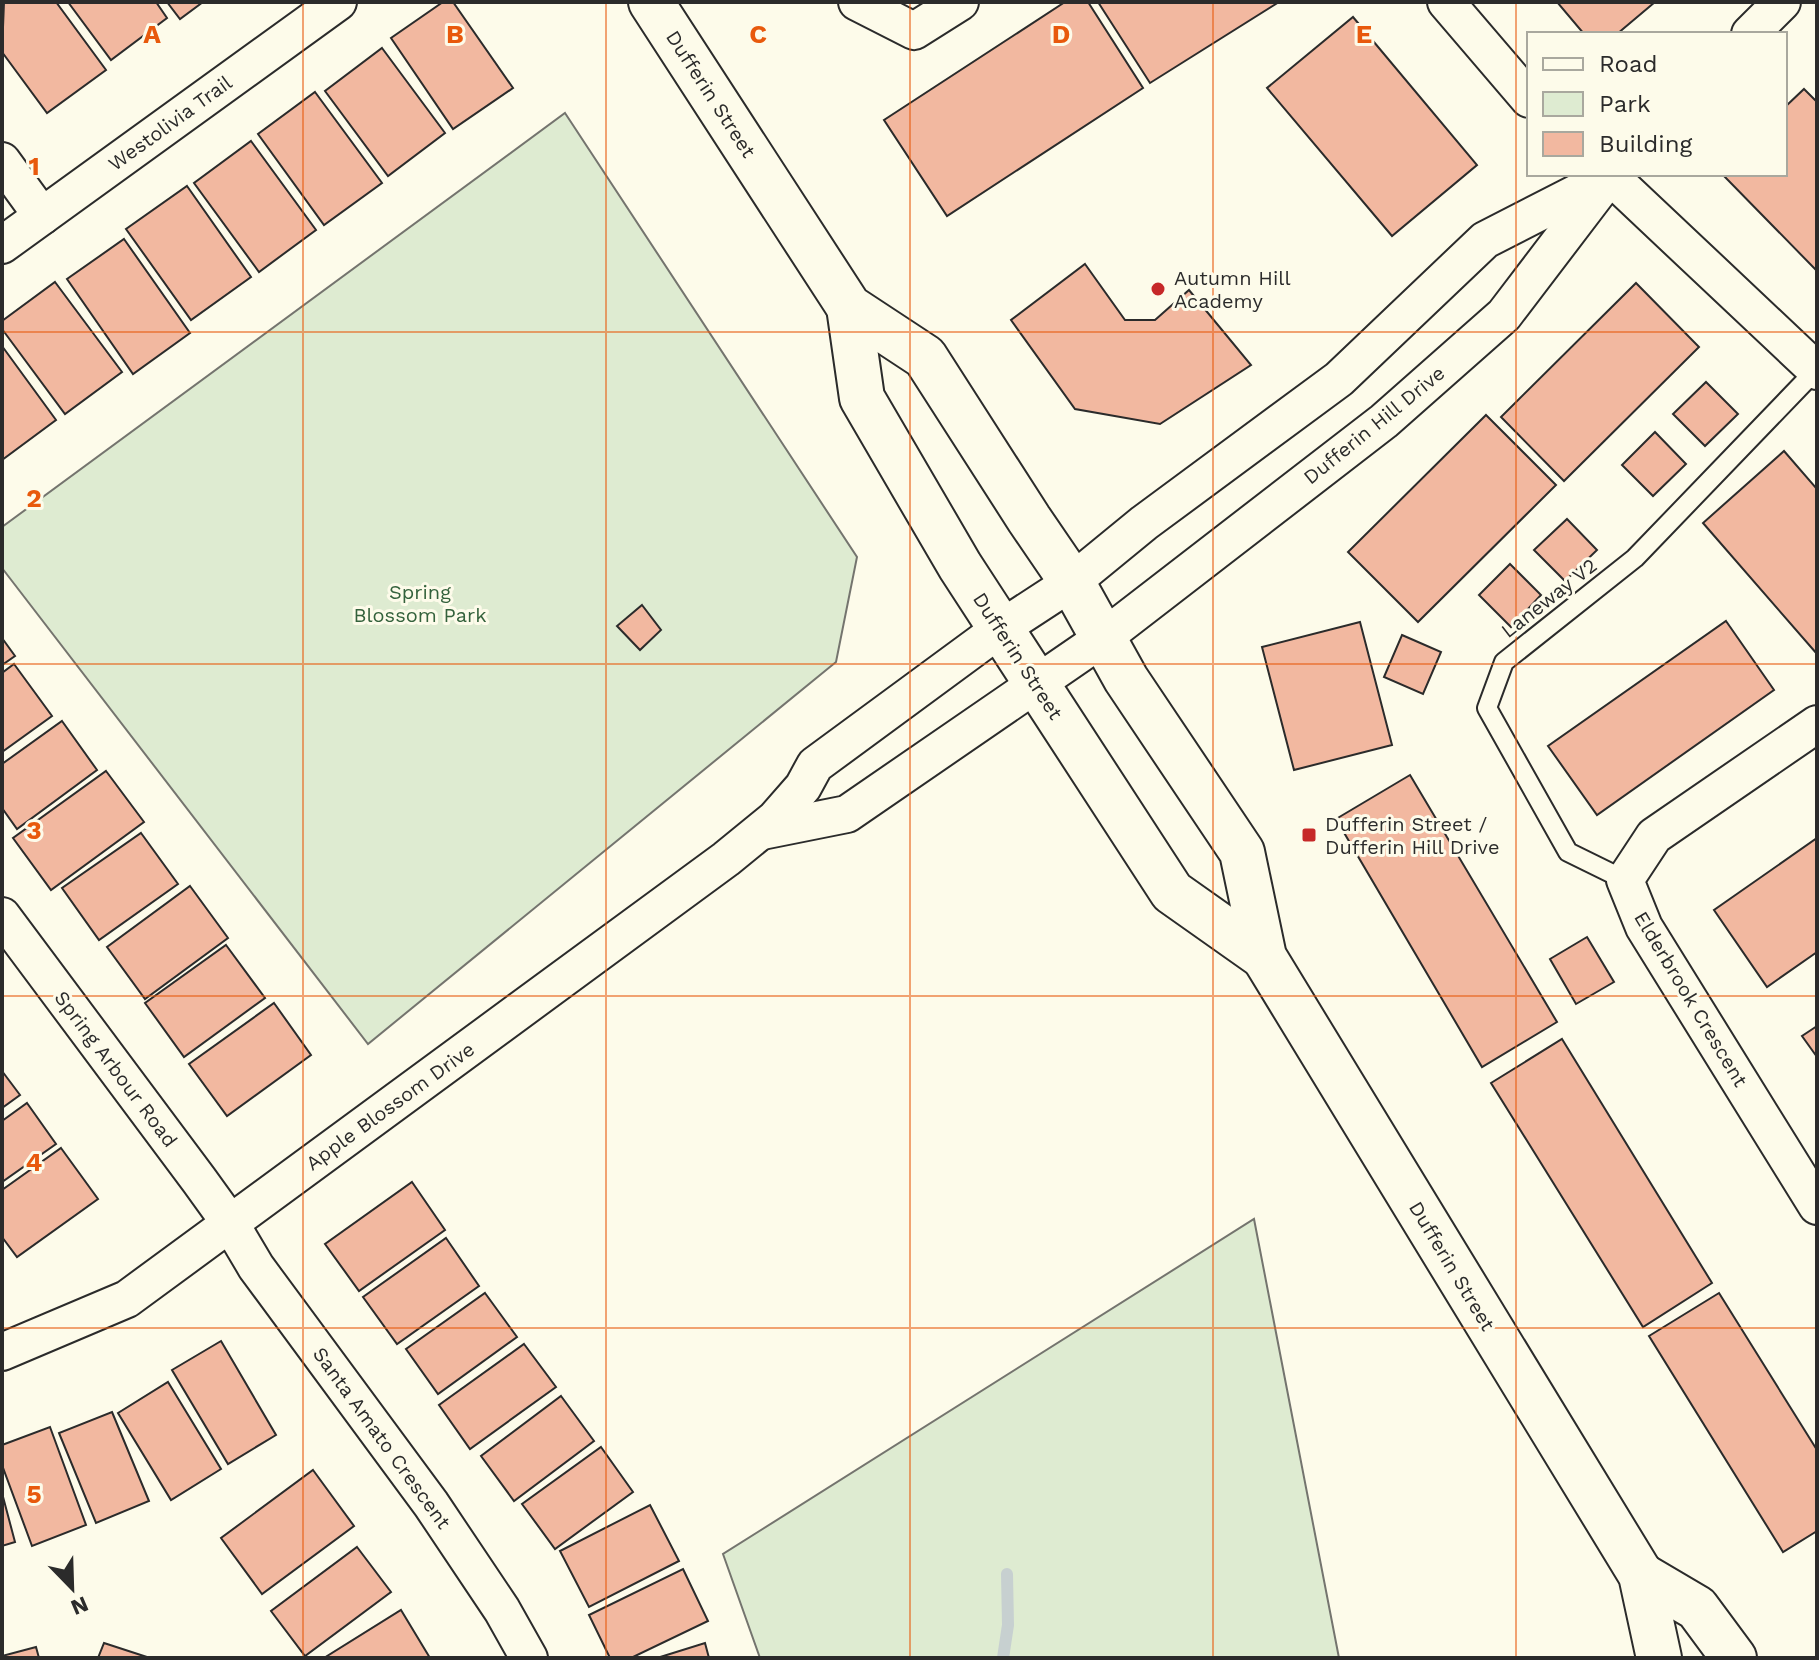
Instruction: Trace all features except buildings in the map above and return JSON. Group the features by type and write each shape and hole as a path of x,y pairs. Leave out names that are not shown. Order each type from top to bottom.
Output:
{"main road":[{"name":"Dufferin Street","path":"651,2 849,307 925,357 1072,582 1126,679 1242,852 1264,957 1641,1575 1659,1658"},
{"name":"Dufferin Street","path":"849,307 862,398 1000,629 1172,892 1264,957"},
{"name":"Dufferin Street","path":"1641,1575 1697,1608 1734,1658"}],"street":[{"name":"Westolivia Trail","path":"2,245 338,2"},
{"path":"857,2 914,31 960,2"},
{"path":"1446,2 1527,97"},
{"path":"1752,32 1782,2"},
{"path":"2,161 42,216"},
{"path":"1072,582 1144,523 1339,379 1485,240 1608,176"},
{"name":"Dufferin Hill Drive","path":"1103,638 1384,421 1504,315 1609,176"},
{"path":"1611,176 1816,370"},
{"name":"Apple Blossom Drive","path":"2,1352 127,1299 621,939 762,831 803,787 815,765 1000,629 1072,582"},
{"name":"Apple Blossom Drive","path":"762,831 847,814 1103,638"},
{"path":"1625,880 1654,836 1817,724"},
{"name":"Elderbrook Crescent","path":"1625,880 1644,927 1817,1206"},
{"name":"Spring Arbour Road","path":"2,916 230,1223"},
{"name":"Santa Amato Crescent","path":"230,1223 256,1267 431,1504 502,1610 529,1658"}],"lane":[{"name":"Laneway V2","path":"1625,880 1568,852 1487,708 1504,662 1635,558 1816,370"}],"green space":[{"name":"Spring Blossom Park","path":"565,113 857,557 836,662 368,1044 2,568 2,527"},
{"path":"1254,1219 1339,1658 760,1658 723,1554"}],"waterway":[{"path":"1003,1658 1008,1625 1007,1574"}],"place":[{"name":"Autumn Hill Academy","path":"1158,289"},
{"name":"Dufferin Street / Dufferin Hill Drive","path":"1309,835"}]}
